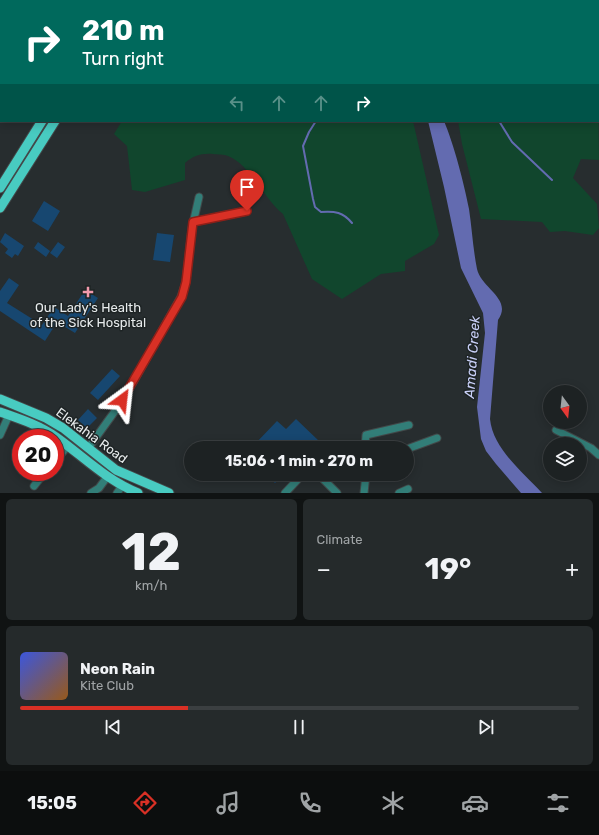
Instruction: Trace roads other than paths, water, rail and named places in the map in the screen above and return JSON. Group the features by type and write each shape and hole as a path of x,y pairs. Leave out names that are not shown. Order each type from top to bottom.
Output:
{"main road":[{"path":"0,188 41,122"},
{"path":"0,208 54,122"},
{"name":"Elekahia Road","path":"0,399 46,418 89,447 116,470 169,493"},
{"name":"Elekahia Road","path":"0,412 39,427 68,446 107,477 119,489 138,493"}],"street":[{"path":"89,447 122,400 182,297 186,282 193,222 199,196"},
{"path":"193,222 247,211"},
{"path":"0,435 9,415"},
{"path":"366,441 366,435 409,425"},
{"path":"556,430 591,448 599,455"},
{"path":"414,446 437,438"},
{"path":"64,451 68,446"},
{"path":"91,493 99,488 107,477"},
{"path":"34,486 38,481"},
{"path":"285,493 296,481"},
{"path":"325,481 337,493"},
{"path":"364,493 365,481"},
{"path":"399,493 408,489"}],"water":[{"path":"428,122 444,122 462,176 469,209 477,269 484,282 495,294 502,306 502,313 498,320 490,419 492,430 503,450 510,459 542,493 521,493 486,451 481,439 477,407 485,333 483,313 461,268"}],"waterway":[{"path":"315,122 303,146 315,207 321,212 335,212 342,214 352,223"},
{"path":"500,122 512,142 552,180"}],"place":[{"name":"Our Lady's Health of the Sick Hospital","path":"88,292"}],"water label":[{"name":"Amadi Creek","path":"472,357"}]}
